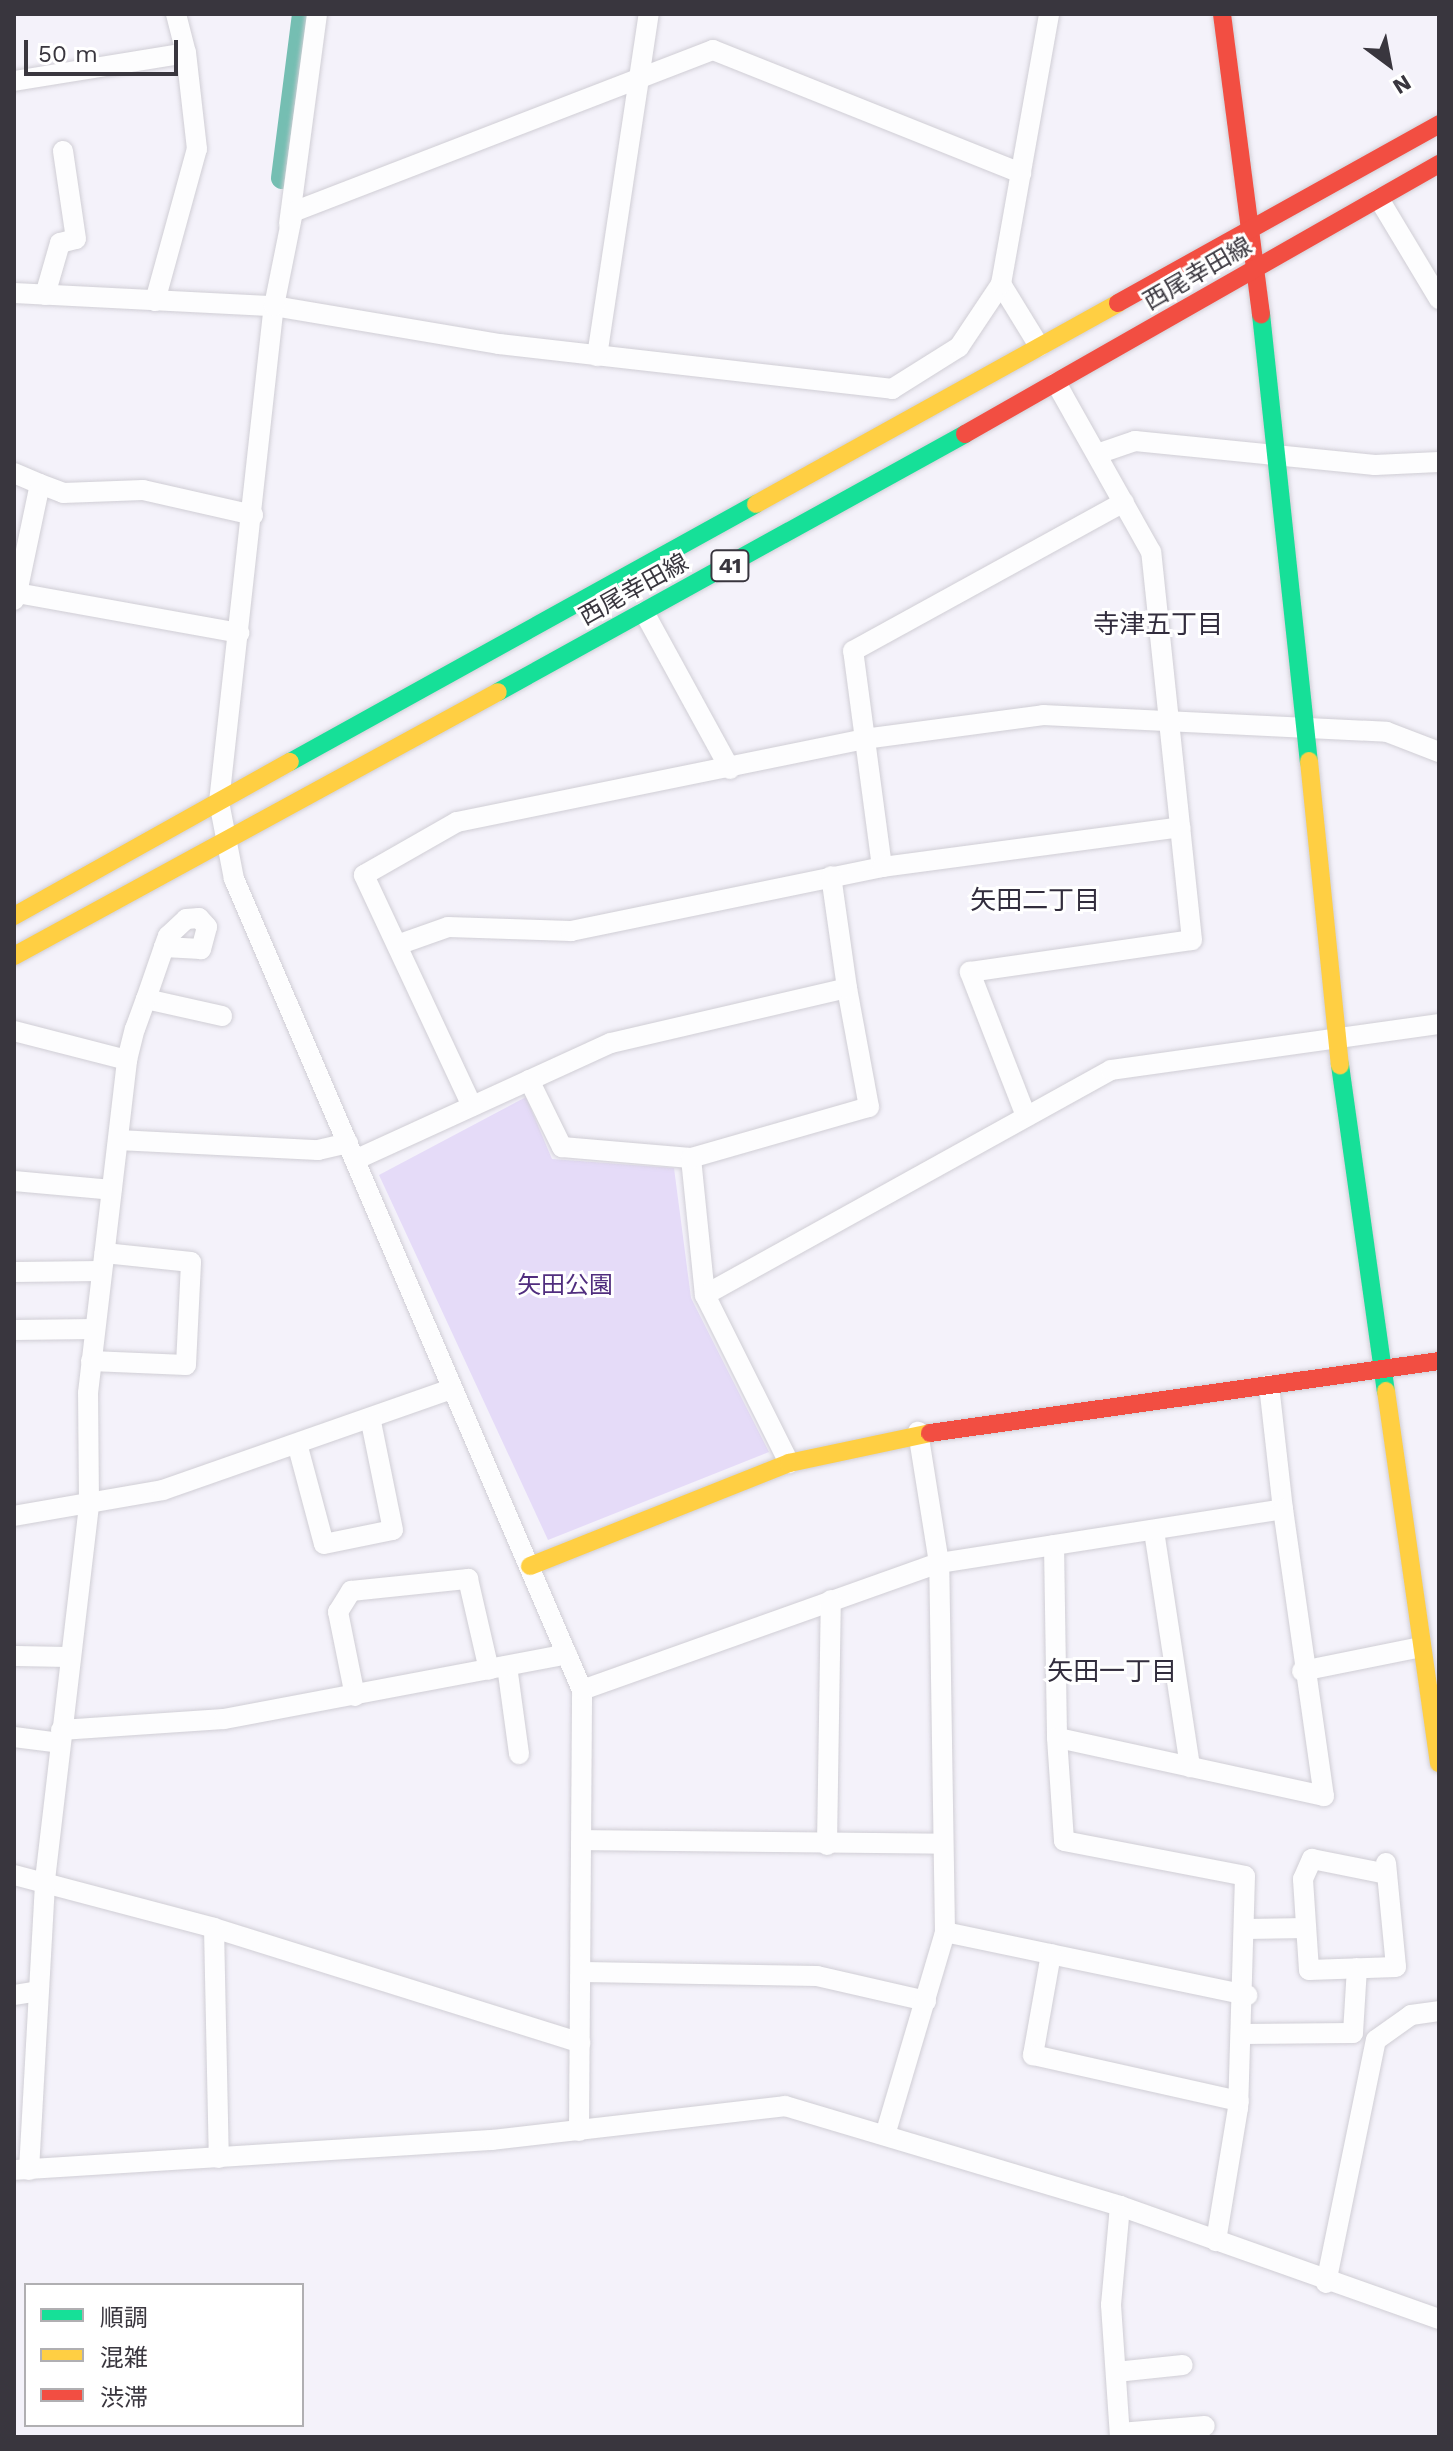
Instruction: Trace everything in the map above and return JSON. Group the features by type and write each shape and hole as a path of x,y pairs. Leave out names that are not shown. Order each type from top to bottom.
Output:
{"main road":[{"path":"1222,14 1247,229 1279,454 1303,727 1336,1036 1439,1763"},
{"name":"西尾幸田線","path":"14,916 1439,124"},
{"name":"西尾幸田線","path":"14,956 644,612 1056,383 1439,164"},
{"path":"530,1566 789,1463 918,1432 1269,1385 1384,1364 1439,1361"}],"street":[{"path":"155,301 197,149 186,53 176,14"},
{"path":"287,244 317,14"},
{"path":"597,356 636,79 649,14"},
{"path":"14,293 274,306 597,356 892,389 959,347 1001,284 1049,14"},
{"path":"579,2131 583,1972 582,1690 234,879 219,802 274,306 293,212 713,50 1021,173"},
{"path":"14,81 186,53"},
{"path":"45,295 60,243 76,239 63,151"},
{"path":"1379,199 1439,299"},
{"path":"1001,284 1039,346"},
{"path":"1026,1116 970,972 1192,940 1173,717 1151,552 1100,453 1056,383"},
{"path":"1100,453 1135,441 1375,465 1439,462"},
{"path":"14,473 63,493 143,490 253,515"},
{"path":"40,484 15,596 239,633"},
{"path":"882,867 853,651 1124,502"},
{"path":"644,612 730,769"},
{"path":"472,1106 400,944 364,875 457,822 730,769 864,739 1043,715 1173,717 1387,732 1438,752 1439,760"},
{"path":"400,944 448,927 571,931 882,867 1180,827"},
{"path":"529,1080 562,1147 691,1158 869,1107 831,876"},
{"path":"164,947 127,1060 102,1262 91,1361 89,1503 45,1880 21,2170 579,2131 785,2106 1120,2206 1326,2283 1439,2319"},
{"path":"118,1140 352,1151 472,1106 611,1043 847,988"},
{"path":"146,999 222,1016"},
{"path":"705,1295 1111,1070 1336,1036 1439,1024"},
{"path":"14,1031 127,1060"},
{"path":"691,1158 705,1295 789,1463"},
{"path":"14,1181 112,1190"},
{"path":"14,1272 102,1262 191,1262 186,1365 91,1361"},
{"path":"14,1330 95,1329"},
{"path":"1057,1738 1324,1796 1302,1671 1269,1385"},
{"path":"14,1516 163,1490 371,1422 452,1389"},
{"path":"298,1447 324,1544 393,1530 371,1422"},
{"path":"885,2135 945,1932 939,1844 939,1563 918,1432"},
{"path":"582,1690 939,1563 1283,1509"},
{"path":"1154,1531 1190,1767"},
{"path":"1054,1545 1057,1738 1064,1841 1245,1876 1247,1995 1239,2101 1216,2241"},
{"path":"355,1696 338,1612 351,1591 468,1579 498,1668 519,1754"},
{"path":"827,1845 831,1600"},
{"path":"1302,1671 1421,1647"},
{"path":"14,1737 60,1737 224,1719 567,1654"},
{"path":"14,1656 70,1657"},
{"path":"583,1840 939,1844"},
{"path":"1312,1859 1386,1869 1396,1967 1309,1970 1306,1928 1303,1879 1312,1859"},
{"path":"14,1875 45,1880 214,1928 580,2043"},
{"path":"214,1928 219,2158"},
{"path":"1246,1929 1306,1928"},
{"path":"945,1932 1247,1995"},
{"path":"1051,1954 1033,2055 1239,2101"},
{"path":"1244,2034 1353,2033 1357,1968"},
{"path":"583,1972 817,1976 926,2001"},
{"path":"14,1995 38,1991"},
{"path":"1326,2283 1376,2040 1411,2015 1439,2011"},
{"path":"1120,2206 1111,2305 1120,2435 1205,2426"},
{"path":"1116,2372 1183,2365"}],"green space":[{"name":"矢田公園","path":"526,1097 552,1159 674,1168 691,1298 769,1452 548,1540 379,1175"}],"waterway":[{"path":"282,178 303,14"}],"traffic: fast":[{"path":"1261,314 1309,761"},
{"path":"498,692 965,434"},
{"path":"290,762 756,504"},
{"path":"1340,1065 1386,1391"}],"traffic: slow":[{"path":"756,504 1118,303"},
{"path":"14,956 498,692"},
{"path":"1309,761 1340,1065"},
{"path":"14,916 290,762"},
{"path":"1386,1391 1439,1763"},
{"path":"530,1566 789,1463 930,1433"}],"traffic: jam":[{"path":"1222,14 1261,314"},
{"path":"1118,303 1439,124"},
{"path":"965,434 1439,164"},
{"path":"930,1433 1439,1361"}],"district":[{"name":"寺津五丁目","path":"1158,625"},
{"name":"矢田二丁目","path":"1035,901"},
{"name":"矢田一丁目","path":"1112,1672"}]}
